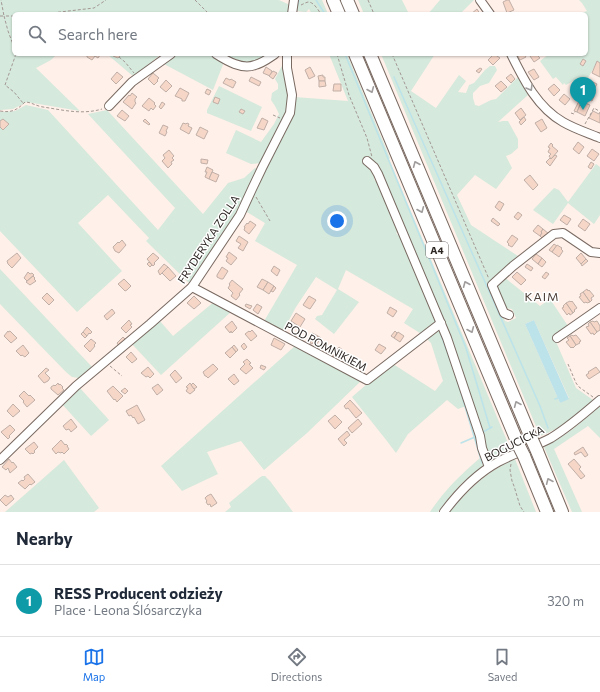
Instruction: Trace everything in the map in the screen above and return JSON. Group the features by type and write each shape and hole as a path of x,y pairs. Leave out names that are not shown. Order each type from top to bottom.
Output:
{"highway":[{"path":"333,0 338,12"},
{"path":"347,0 352,12"},
{"name":"A4","path":"356,56 518,454 547,512"},
{"name":"A4","path":"371,56 562,512"}],"street":[{"path":"480,0 489,12"},
{"path":"109,106 132,82 168,56"},
{"path":"220,56 234,63 248,66 255,65 271,56"},
{"name":"FRYDERYKA ZOLLA","path":"0,460 76,386 192,287 240,215 291,110 292,95 287,68 287,56"},
{"path":"512,56 530,90 551,113 565,123 600,138"},
{"path":"368,162 374,167 378,174 447,338 489,467"},
{"path":"510,315 504,313 492,285 513,266 554,234 563,232 591,252 600,253"},
{"name":"POD POMNIKIEM","path":"192,287 367,380 441,323"},
{"path":"558,338 600,308"},
{"name":"BOGUCICKA","path":"444,512 467,485 489,467 551,438 578,419 599,401"}],"path":[{"path":"1,0 12,42"},
{"path":"60,12 94,8 106,0"},
{"path":"195,0 207,12"},
{"path":"368,0 373,12"},
{"path":"293,7 300,6 308,2 315,6 320,12"},
{"path":"0,16 12,16"},
{"path":"15,56 5,85 14,92 23,103"},
{"path":"338,56 349,95 373,156 368,162"},
{"path":"393,56 492,285"},
{"path":"119,57 138,78"},
{"path":"0,111 12,111 19,109 25,102 43,107 73,112 96,110 109,106"},
{"path":"583,128 594,108 599,111"},
{"path":"571,112 574,114 576,112"},
{"path":"273,115 282,118"},
{"path":"252,189 270,221"},
{"path":"105,362 122,376"},
{"path":"568,364 579,387 599,401"},
{"path":"518,454 510,470 520,506 524,512"}],"green space":[{"path":"0,0 279,0 290,5 288,12 12,12 12,56 55,56 51,60 36,68 80,111 27,102 13,109 0,110"},
{"path":"297,0 322,0 327,12 311,12 309,9 306,12 296,11"},
{"path":"358,0 402,0 408,12 363,12"},
{"path":"440,0 474,0 462,12 430,12"},
{"path":"579,0 600,0 600,63 597,62 579,94 578,82 573,81 566,85 564,83 563,85 556,77 553,79 540,61 546,56 588,56 588,12 584,12 587,11"},
{"path":"109,56 159,56 134,77"},
{"path":"170,56 214,56 224,62 213,90 162,63"},
{"path":"223,56 267,56 252,64 241,63"},
{"path":"330,56 348,56 390,158 389,159 511,450 491,461 489,459 447,329 413,252 378,164 369,159 366,162 373,167 377,175 374,178 375,181 379,180 381,185 378,186 380,191 384,190 389,203 386,205 387,207 390,206 394,215 391,216 392,219 395,218 400,231 396,233 398,235 401,233 411,262 418,273 416,274 417,277 420,276 438,320 438,323 423,335 404,323 413,309 346,270 338,289 359,302 334,334 315,319 317,316 322,315 337,290 316,277 296,307 282,333 263,323 297,265 255,241 265,223 240,208 190,284 146,241 149,238 108,195 78,223 122,271 77,312 0,231 0,112 15,111 26,105 48,110 158,230 175,208 88,114 107,110 203,214 228,183 244,178 255,168 259,170 253,184 255,188 266,164 289,122 293,112 294,97 348,101"},
{"path":"382,56 434,56 411,91 436,108 459,75 466,81 458,92 466,93 469,85 474,83 490,66 495,66 497,70 489,83 480,86 473,93 475,105 479,106 496,99 518,77 528,95 498,122 508,121 518,139 518,148 506,156 512,168 496,189 475,175 457,195 471,225 521,258 489,284 505,321 508,322 516,318 512,309 504,308 494,285 504,277 540,306 550,299 568,326 554,337 576,388 593,400 575,416 548,433 540,436","holes":["534,320 569,398 560,403 525,324"]},
{"path":"284,62 290,92 288,112 260,163 251,164 226,153 236,130 261,142 274,124 279,114 271,100 272,93 278,89 278,84 275,79"},
{"path":"219,86 262,107 251,131 207,113 207,110"},
{"path":"596,164 600,167 600,215 594,224 568,203 553,224 533,210 554,188 559,190 568,202"},
{"path":"0,269 93,368 79,378 72,377 0,304"},
{"path":"215,301 232,311 161,375 131,343 159,320 173,336"},
{"path":"438,329 442,330 485,464 461,484 438,512 430,512 453,484 480,458 466,406 458,409 447,400 408,434 396,453 352,397 393,364 435,391 443,381 431,343 425,337"},
{"path":"296,345 362,380 307,433 264,470 241,441 207,452 218,474 182,491 161,466"},
{"path":"79,387 109,420 91,436 61,403"},
{"path":"600,406 600,438 588,426 554,449 582,512 572,512 544,447 566,434"},
{"path":"515,459 536,512 450,512 480,481 505,463"},
{"path":"64,460 99,508 94,512 5,512"},
{"path":"262,476 265,476 270,481 293,512 225,512 231,507 229,503"}],"water":[{"path":"534,320 569,399 560,403 525,324"}],"building":[{"path":"509,0 514,10 507,12 503,2"},
{"path":"87,56 95,56 92,60"},
{"path":"492,56 497,56 500,58 493,65 488,60"},
{"path":"518,56 526,57 520,60"},
{"path":"530,56 538,56 540,58 534,62"},
{"path":"583,59 586,61 583,66 580,64"},
{"path":"597,61 600,63 600,77 592,73"},
{"path":"266,67 272,71 270,76 263,73"},
{"path":"310,67 315,76 309,79 305,70"},
{"path":"480,68 482,69 479,73 476,71"},
{"path":"534,69 539,77 534,80 528,72"},
{"path":"273,71 277,73 273,79 269,76"},
{"path":"117,72 123,77 116,84 111,79"},
{"path":"153,73 159,78 154,85 148,79"},
{"path":"511,74 515,79 511,83 506,78"},
{"path":"323,75 323,77 325,77 325,81 319,81 318,76"},
{"path":"251,77 261,82 259,86 249,81"},
{"path":"226,78 236,82 233,88 223,83"},
{"path":"166,80 172,86 166,92 160,87"},
{"path":"319,81 325,81 326,86 319,87"},
{"path":"501,81 507,87 501,92 495,86"},
{"path":"591,81 597,84 592,93 586,90"},
{"path":"334,84 341,84 341,91 333,91"},
{"path":"554,84 560,90 554,96 548,89"},
{"path":"180,88 189,93 185,101 182,101 182,99 175,96"},
{"path":"207,89 211,91 209,95 205,93"},
{"path":"132,93 137,97 135,99 136,103 132,109 123,102"},
{"path":"564,94 570,99 565,105 559,100"},
{"path":"590,94 594,96 592,101 588,99"},
{"path":"215,97 220,99 218,104 213,102"},
{"path":"149,98 155,103 154,104 156,106 153,110 151,108 149,111 142,106"},
{"path":"580,99 582,100 577,112 574,111"},
{"path":"162,102 165,104 161,109 159,107"},
{"path":"585,103 590,105 585,116 577,112 580,105 583,107"},
{"path":"521,108 526,115 520,120 515,113"},
{"path":"241,109 245,111 243,114 239,112"},
{"path":"122,110 129,116 125,121 117,116"},
{"path":"593,111 599,114 600,112 600,123 589,118"},
{"path":"524,117 526,120 521,125 519,122"},
{"path":"262,118 268,121 264,130 257,128"},
{"path":"3,119 9,124 3,130 0,127 0,121"},
{"path":"145,119 150,124 149,125 143,121"},
{"path":"542,119 547,128 541,132 535,123"},
{"path":"183,123 189,124 188,126 192,128 189,134 180,129"},
{"path":"163,125 168,127 165,136 159,133"},
{"path":"200,127 208,131 204,139 196,135"},
{"path":"578,142 584,147 579,154 573,149"},
{"path":"551,143 553,145 552,146 558,151 551,159 549,156 551,154 548,152 550,148 548,147"},
{"path":"592,149 599,154 594,161 587,156"},
{"path":"169,150 174,156 172,158 174,160 168,168 162,161 165,158 163,155"},
{"path":"555,155 557,156 550,166 546,162"},
{"path":"201,159 208,160 207,164 201,163"},
{"path":"591,162 594,164 591,169 588,167"},
{"path":"207,167 213,170 209,179 205,177"},
{"path":"212,172 219,175 216,182 209,179"},
{"path":"530,175 538,185 533,190 524,180"},
{"path":"499,201 504,204 500,211 495,207"},
{"path":"518,212 522,215 518,220 514,217"},
{"path":"564,215 571,219 567,225 560,220"},
{"path":"493,218 500,224 498,226 491,221"},
{"path":"583,219 590,224 585,231 578,226"},
{"path":"250,221 256,225 249,234 244,230 244,227"},
{"path":"538,225 543,229 540,236 533,231"},
{"path":"543,229 549,234 543,239 540,236"},
{"path":"512,235 518,239 512,247 508,245 509,244 507,242"},
{"path":"239,236 248,242 243,251 238,248 241,244 236,241"},
{"path":"122,240 126,245 119,253 115,251 113,247"},
{"path":"554,244 557,246 552,252 549,250"},
{"path":"557,245 562,248 561,249 563,251 559,257 552,252"},
{"path":"229,252 237,258 231,265 226,261 228,258 226,257"},
{"path":"17,253 21,258 12,268 7,261"},
{"path":"153,253 159,258 153,266 147,259"},
{"path":"581,253 586,259 581,264 576,258"},
{"path":"536,254 542,258 538,264 532,259"},
{"path":"542,258 546,262 542,267 538,264"},
{"path":"586,259 588,261 582,266 581,264"},
{"path":"149,262 152,265 150,267 147,264"},
{"path":"164,264 168,267 160,275 158,271"},
{"path":"527,264 533,268 531,271 525,267"},
{"path":"274,266 280,270 277,276 271,271"},
{"path":"168,267 176,276 170,281 162,273"},
{"path":"222,267 228,271 223,279 221,279 217,277 217,275"},
{"path":"28,272 34,275 27,281 24,278"},
{"path":"517,272 526,280 521,285 512,277"},
{"path":"546,272 549,274 545,279 542,277"},
{"path":"33,276 36,281 30,285 26,282"},
{"path":"124,279 131,286 125,291 118,284"},
{"path":"262,279 268,282 263,290 257,287"},
{"path":"232,280 243,289 236,300 231,296 233,293 228,288"},
{"path":"268,282 274,286 269,294 263,290"},
{"path":"274,286 276,288 273,292 271,291"},
{"path":"587,289 594,296 591,298 592,300 590,302 583,292"},
{"path":"583,292 590,302 584,303 579,297"},
{"path":"47,293 54,300 49,305 42,298"},
{"path":"194,296 201,303 194,309 187,303"},
{"path":"309,296 316,300 310,309 303,305"},
{"path":"572,301 577,308 573,313 566,303"},
{"path":"566,303 573,313 570,315 569,313 567,315 562,308"},
{"path":"246,304 252,306 250,309 245,306"},
{"path":"257,304 262,307 258,314 253,310"},
{"path":"390,307 397,311 393,317 387,313"},
{"path":"112,309 115,313 107,320 104,316"},
{"path":"296,313 305,319 300,327 291,321"},
{"path":"129,320 132,327 126,333 121,328"},
{"path":"232,321 237,328 230,333 225,327"},
{"path":"597,321 600,326 600,330 597,332 590,322"},
{"path":"590,322 597,332 594,335 593,333 591,334 586,327 589,326 588,324"},
{"path":"87,327 92,332 87,336 83,332"},
{"path":"252,330 257,336 251,341 245,334"},
{"path":"8,331 10,331 17,338 11,343 4,336"},
{"path":"395,331 397,333 394,338 391,336"},
{"path":"83,332 87,336 85,338 81,334"},
{"path":"398,332 404,336 400,342 394,338"},
{"path":"312,333 318,336 312,344 308,339"},
{"path":"576,335 581,341 579,342 580,343 576,345 570,336"},
{"path":"318,336 321,338 316,345 313,343"},
{"path":"570,336 576,345 573,348 571,348 566,342 569,340 567,338"},
{"path":"123,337 126,340 119,346 117,343"},
{"path":"274,338 285,344 281,350 271,345"},
{"path":"91,339 96,343 90,352 84,346"},
{"path":"244,343 247,347 244,350 241,346"},
{"path":"379,344 386,348 381,354 375,350"},
{"path":"23,345 29,353 25,357 22,355 21,356 16,351"},
{"path":"234,345 238,350 236,352 232,347"},
{"path":"232,347 236,352 230,358 225,353"},
{"path":"339,347 345,352 338,360 332,355"},
{"path":"131,352 137,359 132,363 126,357"},
{"path":"247,359 253,368 246,374 240,369 245,364 243,362"},
{"path":"213,364 218,369 208,378 203,372"},
{"path":"261,365 266,367 264,370 260,368"},
{"path":"148,367 154,374 150,378 141,373"},
{"path":"596,367 600,372 589,379 586,375"},
{"path":"46,368 49,370 45,373 50,378 44,383 38,376"},
{"path":"175,370 182,378 176,383 170,375"},
{"path":"234,374 239,381 234,385 228,379"},
{"path":"58,383 64,390 58,395 51,389 51,387"},
{"path":"190,383 195,390 190,394 186,391 188,388 186,387"},
{"path":"193,383 197,387 194,389 191,385"},
{"path":"158,384 163,390 157,395 152,388"},
{"path":"113,386 123,396 117,402 107,391"},
{"path":"125,388 128,391 125,394 121,391"},
{"path":"24,391 35,400 27,407 19,396"},
{"path":"350,400 362,413 356,418 348,408 346,409 344,406"},
{"path":"13,404 20,411 13,417 7,411"},
{"path":"137,405 145,420 138,424 134,417 133,418 131,415 129,416 126,411"},
{"path":"335,415 342,422 335,429 328,421"},
{"path":"71,419 77,427 71,432 69,429 66,430 63,426"},
{"path":"358,419 362,424 352,433 348,428"},
{"path":"10,425 15,430 8,439 1,432"},
{"path":"347,431 350,435 344,440 347,443 344,446 338,439"},
{"path":"61,440 68,446 69,449 64,454 62,452 58,452 56,454 52,449"},
{"path":"34,442 38,447 33,454 30,454 25,449"},
{"path":"583,447 588,455 585,457 581,452 575,455 574,453"},
{"path":"9,459 17,467 10,473 8,468 6,470 2,467"},
{"path":"574,459 581,467 579,469 585,476 581,479 568,464"},
{"path":"28,474 35,482 31,485 30,484 25,489 18,483 22,480 23,481 25,479 24,477"},
{"path":"211,494 217,503 211,507 210,504 208,505 206,502 207,501 205,498"},
{"path":"5,495 8,497 11,495 14,499 6,506 0,500"}],"waterway":[{"path":"298,5 299,0"},
{"path":"316,0 324,12"},
{"path":"346,56 466,348 490,428"},
{"path":"394,77 540,406 548,428"},
{"path":"441,335 450,360"},
{"path":"457,380 482,463"},
{"path":"483,432 492,427"},
{"path":"461,443 475,437"}],"place":[{"name":"RESS Producent odzieży","path":"583,110"}],"district":[{"name":"KAIM","path":"542,296"}]}
